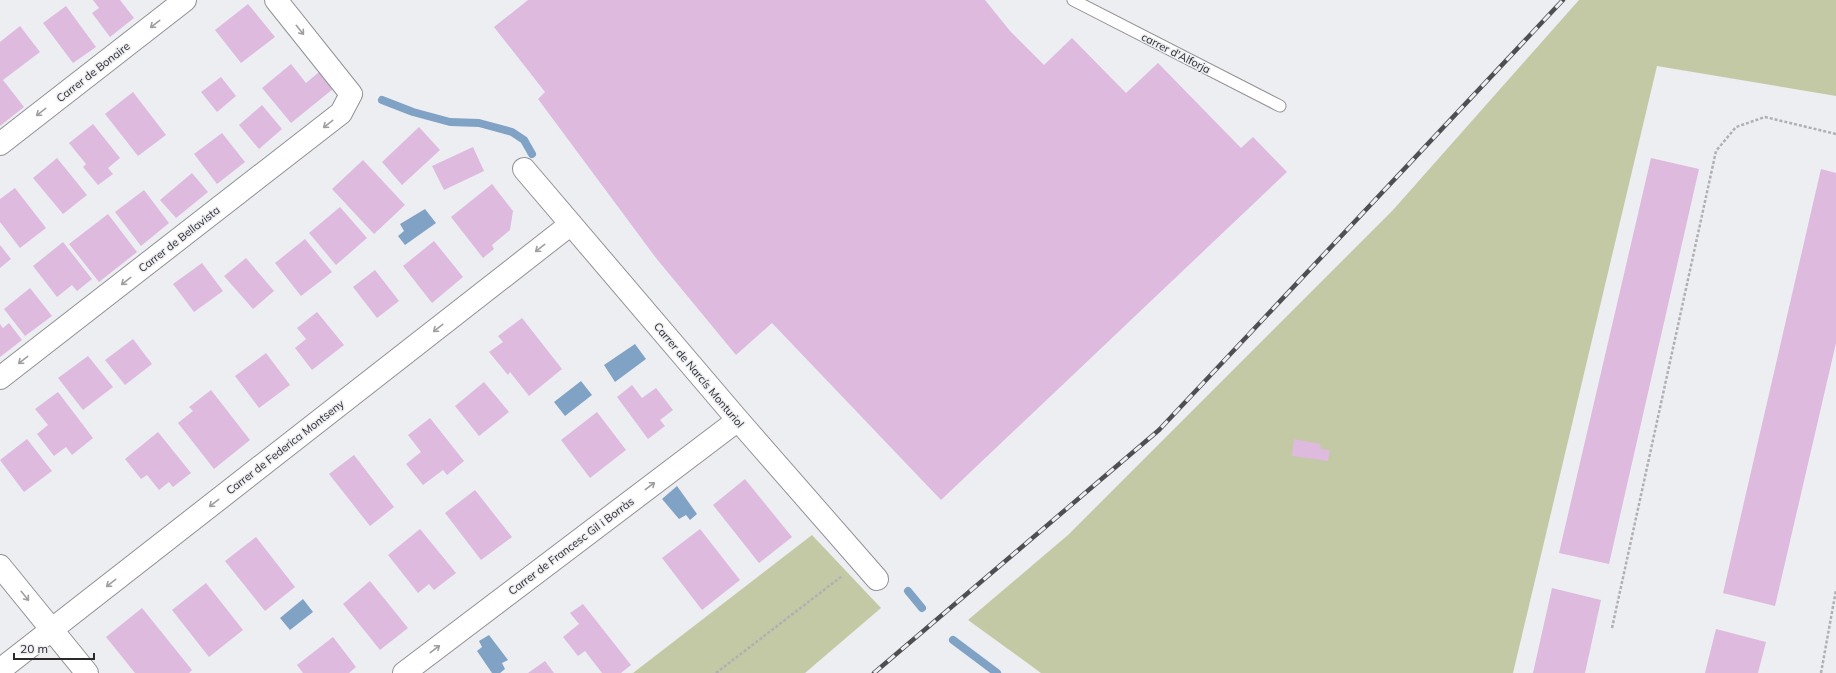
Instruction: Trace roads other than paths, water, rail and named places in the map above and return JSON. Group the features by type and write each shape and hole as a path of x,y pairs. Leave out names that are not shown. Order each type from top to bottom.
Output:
{"street":[{"name":"Carrer de Bonaire","path":"0,144 185,0"},
{"name":"Carrer de Bellavista","path":"0,378 342,113 351,94 276,0"},
{"name":"Carrer de Narcís Monturiol","path":"524,169 738,420 877,579"},
{"name":"Carrer de Federica Montseny","path":"0,670 571,224"},
{"name":"Carrer de Francesc Gil i Borràs","path":"404,673 738,420"},
{"path":"0,566 87,673"}],"lane":[{"name":"carrer d'Alforja","path":"1073,0 1280,106"}],"water":[{"path":"425,209 436,223 405,245 398,236 404,231 400,224"},
{"path":"635,344 646,359 615,382 604,365"},
{"path":"581,381 592,395 565,416 554,402"},
{"path":"677,486 697,514 690,520 686,515 679,519 662,499"},
{"path":"303,599 313,612 290,630 280,618"},
{"path":"489,635 508,660 502,663 505,669 500,673 492,673 477,651 482,647 479,641"}],"waterway":[{"path":"382,100 413,112 450,122 479,123 512,132 524,140 532,154"},
{"path":"908,591 922,608"},
{"path":"953,640 997,673"}],"railway":[{"path":"874,673 1159,430 1563,0"}]}
